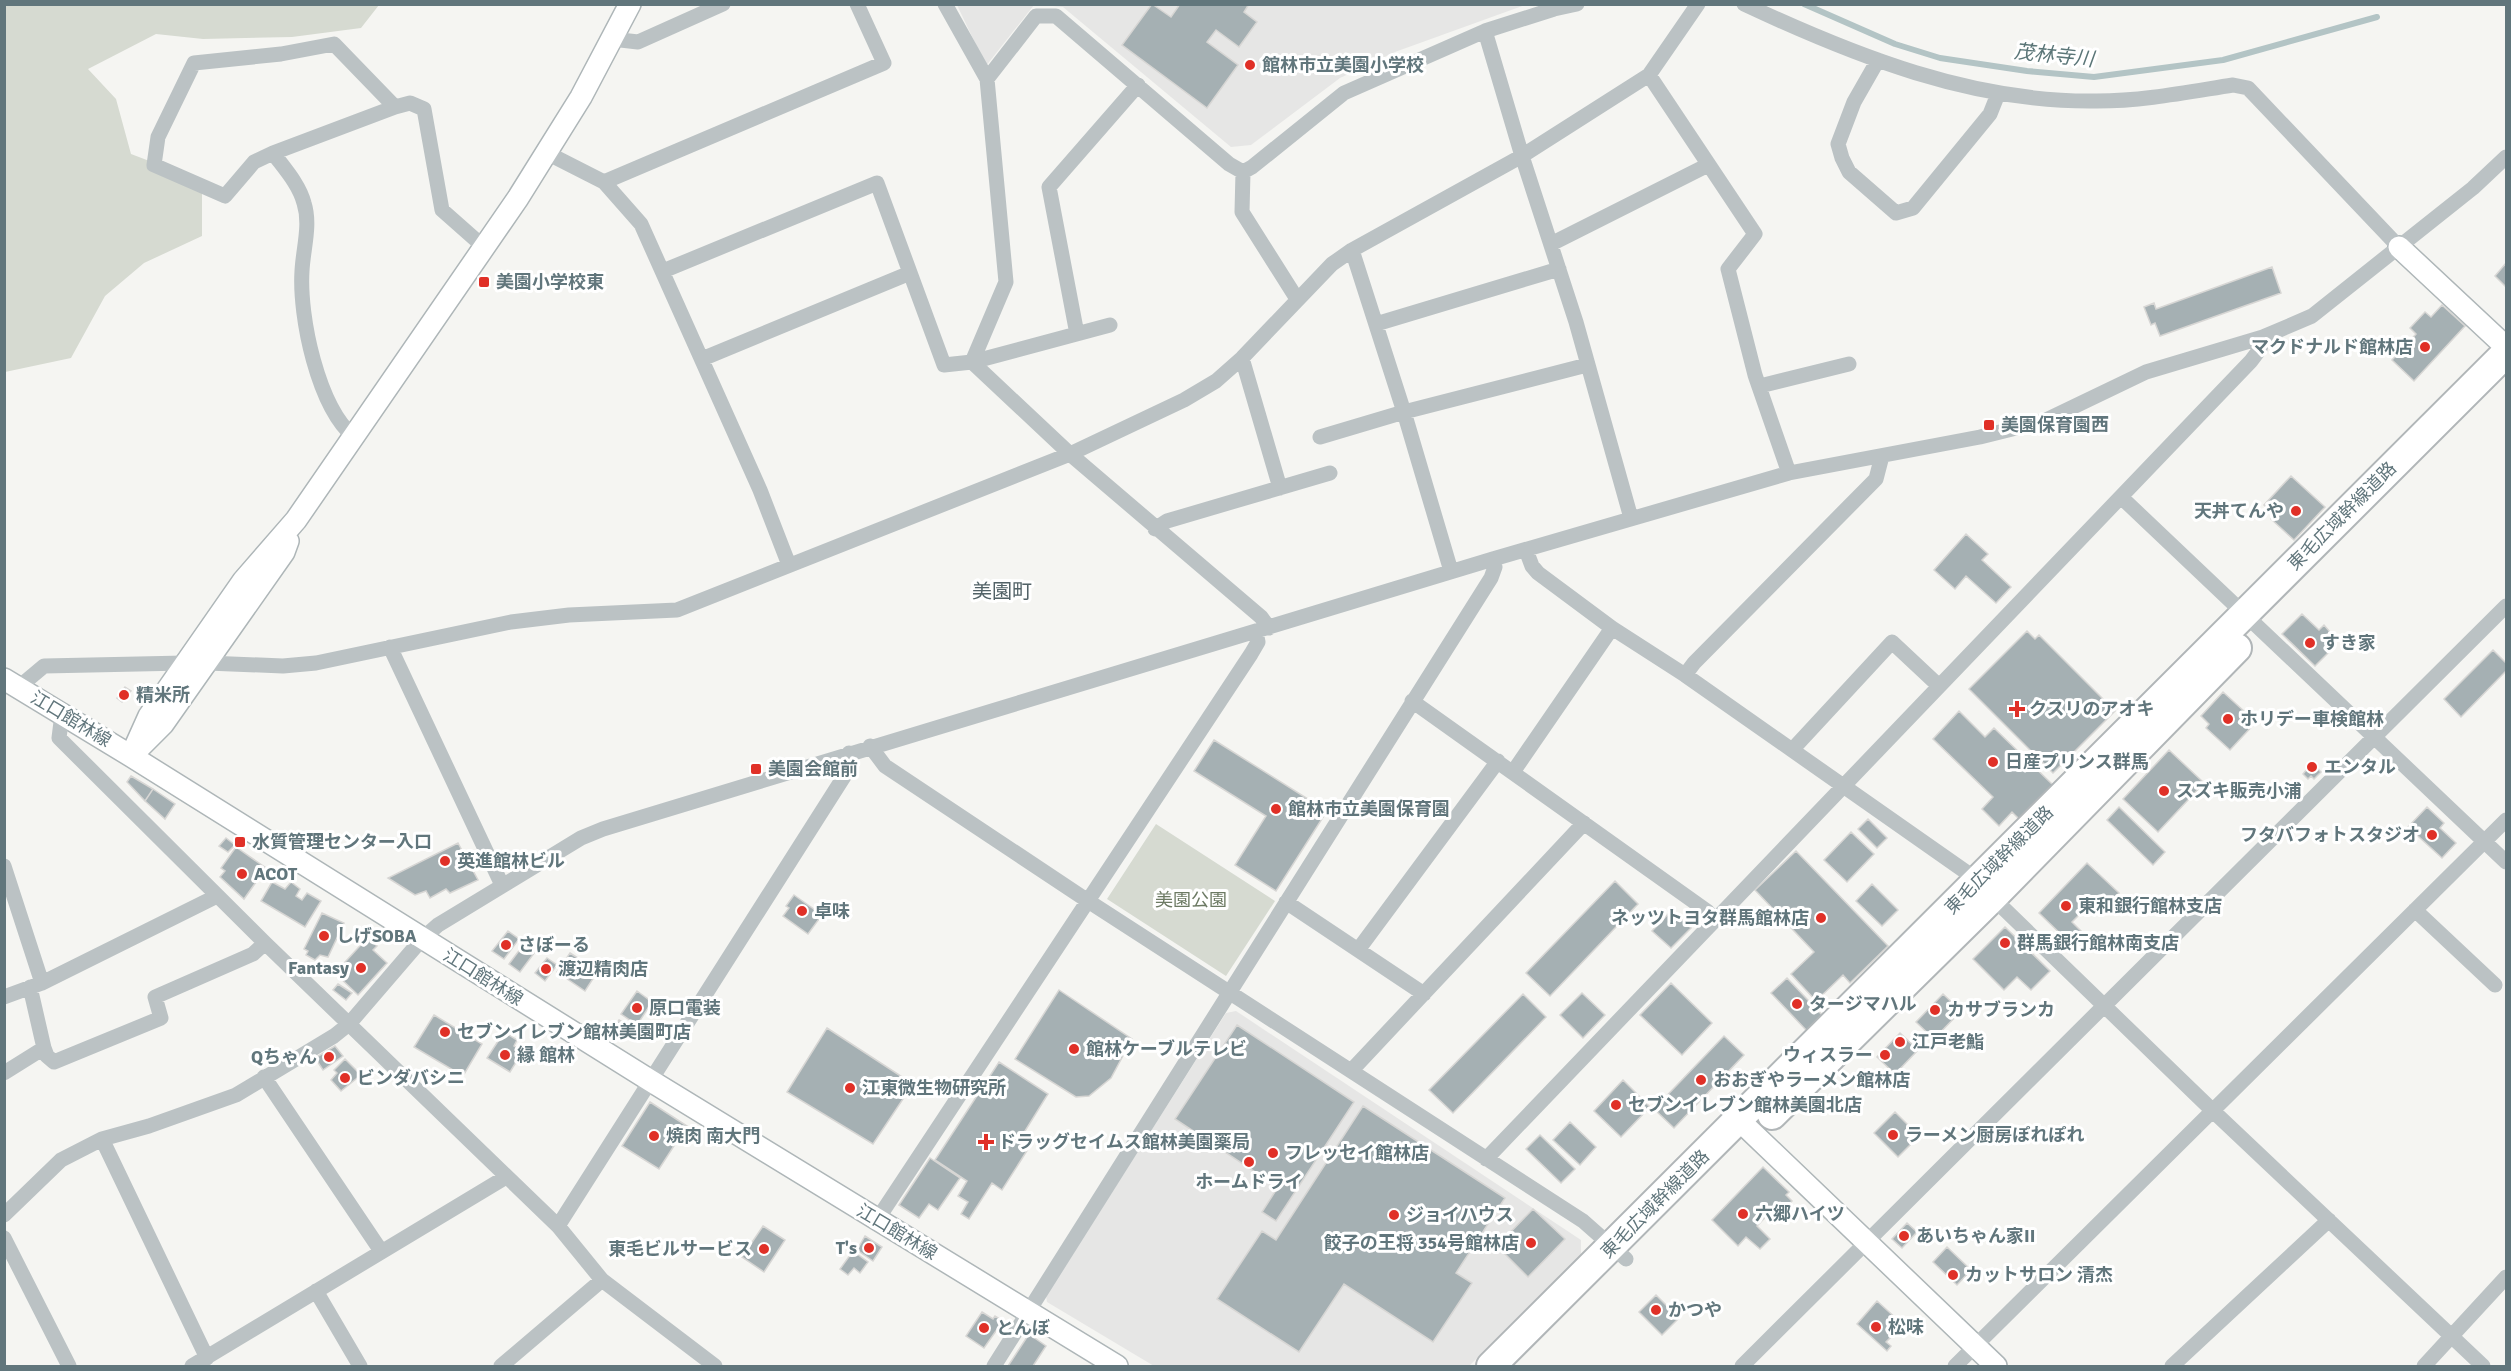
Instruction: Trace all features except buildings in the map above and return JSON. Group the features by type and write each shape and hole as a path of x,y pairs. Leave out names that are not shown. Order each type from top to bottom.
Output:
{"highway":[{"name":"東毛広域幹線道路","path":"1519,1366 1620,1253 1985,890 2250,621 2506,353"},
{"name":"東毛広域幹線道路","path":"2250,621 2506,380"},
{"name":"東毛広域幹線道路","path":"1491,1366 1620,1253"}],"street":[{"path":"131,756 149,716 185,663 243,581 296,520 484,248 581,97 630,4"},
{"path":"612,39 638,42 723,4"},
{"path":"603,182 884,63 857,4"},
{"path":"945,4 987,79 1006,282 972,362"},
{"path":"1243,172 1344,93 1485,31 1577,4"},
{"path":"207,663 283,666 316,663 511,622 569,615 677,610 1070,454 1184,400 1216,381 1242,358 1332,264 1352,250 1522,156 1649,75 1698,4"},
{"path":"1744,4 1878,60 1998,94 2114,101 2233,85 2248,88 2399,248 2506,347"},
{"path":"987,79 1036,16 1056,16 1229,164 1243,172"},
{"path":"1485,31 1559,269 1631,518"},
{"path":"395,107 334,44 281,54 194,63 158,137 153,165 225,195 254,162 395,107 410,104 424,109 442,210 484,248"},
{"path":"1878,60 1854,102 1838,144 1849,172 1896,213 1913,208 1990,114 1998,94"},
{"path":"1649,75 1755,234 1728,269 1760,386 1789,473"},
{"path":"1077,334 1049,187 1138,86"},
{"path":"273,153 296,184 305,204 307,236 302,272 304,309 312,354 334,414 344,428 354,436"},
{"path":"547,153 603,182 640,224 760,490 789,565"},
{"path":"4,1215 61,1160 102,1139 149,1126 236,1095 334,1036 349,1024 422,939 438,925 581,838 603,829 870,746 1631,518 1789,473 1882,456 2044,421 2146,372 2263,337 2312,316 2399,248 2506,157"},
{"path":"1551,244 1708,165"},
{"path":"1243,172 1242,212 1297,298"},
{"path":"663,271 877,183 944,365 972,362 1110,325"},
{"path":"1352,250 1404,412 1451,572"},
{"path":"1376,324 1559,269"},
{"path":"702,360 910,273"},
{"path":"1486,1159 2251,361 2263,337"},
{"path":"1242,358 1280,488"},
{"path":"877,1220 1251,654 1263,630 1261,617 1155,529 1070,454 972,362"},
{"path":"1760,386 1849,364"},
{"path":"1320,437 1404,412 1587,365"},
{"path":"1685,675 1694,663 1876,479 1882,456"},
{"path":"1155,529 1167,521 1330,473"},
{"path":"2121,497 2506,862"},
{"path":"131,756 163,724 207,663 284,552 296,520"},
{"path":"1526,550 1532,566 1538,573 1612,628 1685,675 1959,867 2483,1366"},
{"path":"994,1366 1491,578 1495,567 1493,559"},
{"path":"1742,1366 2506,606"},
{"path":"1513,772 1612,628"},
{"path":"1792,750 1892,642 1939,686"},
{"path":"390,647 502,885"},
{"path":"11,683 44,666 185,663"},
{"name":"江口館林線","path":"11,683 651,1081 1118,1366"},
{"path":"1412,702 1707,911 1715,920"},
{"path":"62,714 59,738 265,944 558,1226 602,1280 715,1366"},
{"path":"870,746 876,758 885,766 1583,1221 1620,1253"},
{"path":"558,1226 844,775 849,765 849,753"},
{"path":"1358,950 1498,761"},
{"path":"1955,1366 2506,820"},
{"path":"1351,1071 1584,823"},
{"path":"4,866 36,985 44,1048 47,1056 54,1062 160,1018 156,997 252,954 265,944"},
{"path":"4,997 36,985 217,896"},
{"path":"1286,902 1424,994"},
{"path":"2415,910 2495,985"},
{"path":"4,1073 44,1048"},
{"path":"264,1077 381,1251"},
{"path":"1746,1127 1996,1366"},
{"path":"102,1139 207,1358"},
{"path":"192,1366 506,1177"},
{"path":"2172,1366 2329,1220"},
{"path":"4,1238 69,1366"},
{"path":"2424,1366 2506,1277"},
{"path":"501,1366 602,1280"},
{"path":"316,1291 360,1366"}],"shaded area":[{"path":"957,5 1034,5 986,66"},
{"name":"館林市立美園小学校","path":"1043,5 1525,5 1395,52 1340,78 1251,145 1231,147 1063,7"},
{"path":"1236,1011 1581,1240 1581,1256 1469,1366 1154,1366 1047,1302 1046,1296 1226,1013"}],"green space":[{"path":"4,5 379,5 361,28 292,37 203,39 156,34 88,69 116,99 131,154 202,181 202,236 144,263 105,296 71,358 5,372"},
{"name":"美園公園","path":"1156,824 1275,901 1226,976 1107,899"}],"waterway":[{"name":"茂林寺川","path":"1804,4 1895,44 1940,58 2027,71 2094,77 2223,60 2377,17"}],"place":[{"name":"館林市立美園小学校","path":"1250,65"},
{"name":"美園小学校東","path":"484,282"},
{"name":"マクドナルド館林店","path":"2425,347"},
{"name":"美園保育園西","path":"1989,425"},
{"name":"天丼てんや","path":"2296,511"},
{"name":"すき家","path":"2310,643"},
{"name":"精米所","path":"124,695"},
{"name":"クスリのアオキ","path":"2017,709"},
{"name":"ホリデー車検館林","path":"2228,719"},
{"name":"日産プリンス群馬","path":"1993,762"},
{"name":"エンタル","path":"2312,767"},
{"name":"美園会館前","path":"756,769"},
{"name":"スズキ販売小浦","path":"2164,791"},
{"name":"館林市立美園保育園","path":"1276,809"},
{"name":"フタバフォトスタジオ","path":"2432,835"},
{"name":"水質管理センター入口","path":"240,842"},
{"name":"英進館林ビル","path":"445,861"},
{"name":"ACOT","path":"242,874"},
{"name":"東和銀行館林支店","path":"2066,906"},
{"name":"卓味","path":"802,911"},
{"name":"ネッツトヨタ群馬館林店","path":"1821,918"},
{"name":"しげSOBA","path":"324,936"},
{"name":"群馬銀行館林南支店","path":"2005,943"},
{"name":"さぼーる","path":"506,945"},
{"name":"Fantasy","path":"361,968"},
{"name":"渡辺精肉店","path":"546,969"},
{"name":"タージマハル","path":"1797,1004"},
{"name":"原口電装","path":"637,1008"},
{"name":"カサブランカ","path":"1935,1010"},
{"name":"セブンイレブン館林美園町店","path":"445,1032"},
{"name":"江戸老鮨","path":"1900,1042"},
{"name":"館林ケーブルテレビ","path":"1074,1049"},
{"name":"縁 館林","path":"505,1055"},
{"name":"ウィスラー","path":"1885,1055"},
{"name":"Qちゃん","path":"329,1057"},
{"name":"ビンダバシニ","path":"345,1078"},
{"name":"おおぎやラーメン館林店","path":"1701,1080"},
{"name":"江東微生物研究所","path":"850,1088"},
{"name":"セブンイレブン館林美園北店","path":"1616,1105"},
{"name":"ラーメン厨房ぽれぽれ","path":"1893,1135"},
{"name":"焼肉 南大門","path":"654,1136"},
{"name":"ドラッグセイムス館林美園薬局","path":"986,1142"},
{"name":"フレッセイ館林店","path":"1273,1153"},
{"name":"ホームドライ","path":"1249,1162"},
{"name":"六郷ハイツ","path":"1743,1214"},
{"name":"ジョイハウス","path":"1394,1215"},
{"name":"あいちゃん家II","path":"1904,1236"},
{"name":"餃子の王将 354号館林店","path":"1531,1243"},
{"name":"T's","path":"869,1248"},
{"name":"東毛ビルサービス","path":"764,1249"},
{"name":"カットサロン 清杰","path":"1953,1275"},
{"name":"かつや","path":"1656,1310"},
{"name":"松味","path":"1876,1327"},
{"name":"とんぼ","path":"984,1328"}],"district":[{"name":"美園町","path":"1002,591"}]}
